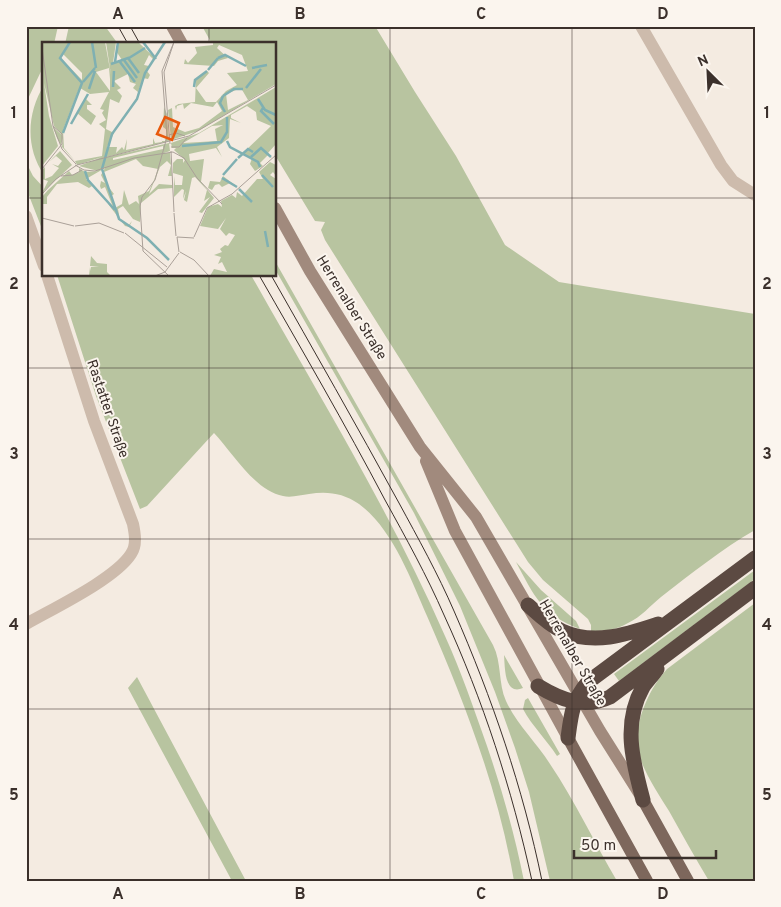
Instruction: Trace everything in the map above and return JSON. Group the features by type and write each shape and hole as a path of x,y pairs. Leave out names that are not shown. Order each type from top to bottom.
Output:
{"highway":[{"path":"568,738 579,699 588,682 755,558"},
{"path":"538,686 562,699 600,702 610,697 755,588"},
{"path":"528,605 547,622 563,632 585,637 608,638 620,636 671,619"},
{"path":"643,800 630,741 631,723 634,708 643,687 667,655"}],"main road":[{"path":"172,26 181,42"},
{"name":"Herrenalber Straße","path":"276,210 310,271 420,447 476,517 528,605 579,699 643,800 688,881"},
{"name":"Herrenalber Straße","path":"420,447 455,531 538,686 647,881"}],"street":[{"path":"642,26 721,165 733,181 755,195"},
{"path":"26,216 30,235 42,262"},
{"name":"Rastatter Straße","path":"26,624 106,578 119,568 132,553 136,538 133,524 94,421 47,276"}],"green space":[{"path":"26,26 58,26 54,42 42,42 42,69 26,103"},
{"path":"69,26 105,26 117,42 65,42"},
{"path":"202,26 375,26 456,156 505,245 559,282 755,314 755,530 707,562 633,621 615,629 591,631 588,619 543,580 528,562 325,240 321,230 325,222 315,221 276,157 276,42 211,42"},
{"path":"42,89 42,171 34,153 30,130 38,96"},
{"path":"26,162 33,176 42,186 42,229 26,188"},
{"path":"276,263 493,645 498,659 502,687 510,710 545,756 559,778 617,881 550,881 529,792 495,692 460,606 414,513 276,271"},
{"path":"57,276 252,276 377,498 424,589 467,690 493,763 524,881 514,881 499,812 489,779 467,713 441,648 399,555 391,540 371,514 353,500 341,495 316,493 289,497 273,493 263,487 245,470 214,433 147,506 140,509 96,396"},
{"path":"516,562 541,590 576,621 580,629 556,617 540,603"},
{"path":"755,570 755,579 619,681 614,674"},
{"path":"755,603 755,881 709,881 654,787 640,759 637,742 639,722 650,694 667,669"},
{"path":"504,655 523,688 512,688 509,684 505,673"},
{"path":"137,677 246,881 232,881 128,688"},
{"path":"528,698 560,754 557,756 523,709 525,700"}],"tram line":[{"path":"118,26 127,42"},
{"path":"130,26 139,42"},
{"path":"260,276 354,443 416,557 437,600 484,712 506,779 532,881"},
{"path":"272,276 383,474 448,597 494,710 526,812 542,881"}]}
